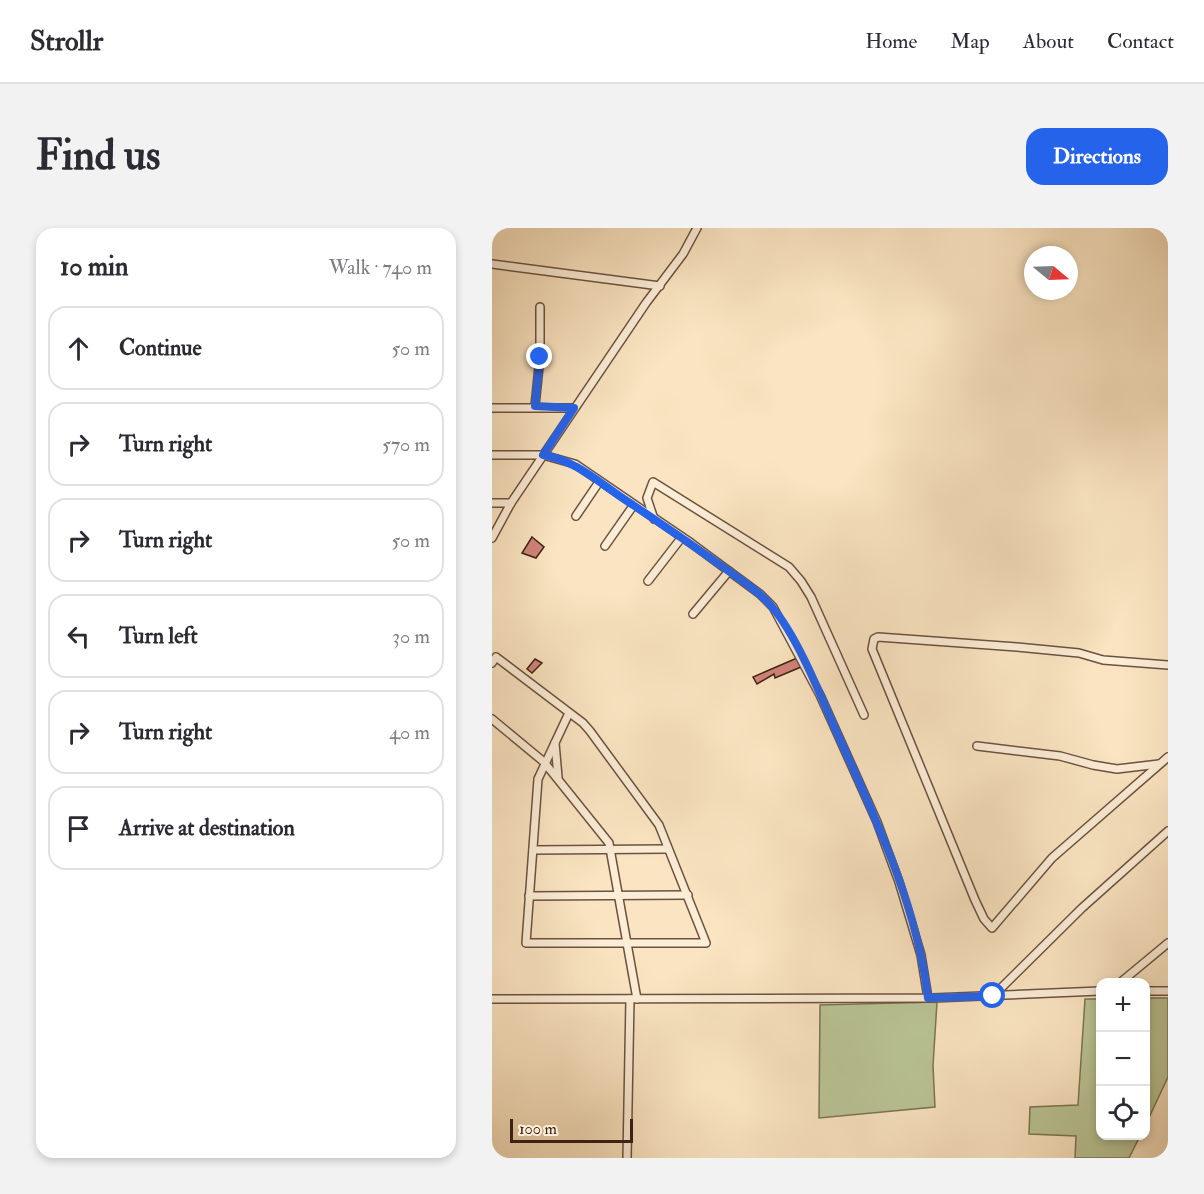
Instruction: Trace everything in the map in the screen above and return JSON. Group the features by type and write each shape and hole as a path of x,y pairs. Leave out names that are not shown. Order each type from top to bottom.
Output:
{"street":[{"path":"492,538 511,503 574,408 683,254 697,228"},
{"path":"492,264 660,286"},
{"path":"535,406 540,357 540,307"},
{"path":"492,408 535,406 574,408"},
{"path":"492,455 543,455 568,461 682,537 773,607 785,625 820,695 877,822 899,882 921,955 928,998"},
{"path":"576,516 599,482"},
{"path":"654,519 647,498 653,482 789,567 811,597 864,715"},
{"path":"492,503 511,503"},
{"path":"605,546 633,506"},
{"path":"648,581 682,537"},
{"path":"693,614 729,571"},
{"path":"1168,665 1103,660 1079,653 1017,647 878,637 874,639 872,649 975,900 984,919 992,928 1052,858 1168,757"},
{"path":"492,663 496,657 569,713 590,731 659,825 706,943 525,943 538,779 569,713"},
{"path":"492,719 544,762 612,850 628,942 634,999 627,1158"},
{"path":"556,738 554,755 559,779"},
{"path":"977,746 1060,756 1117,769 1159,764"},
{"path":"993,996 1074,916 1168,831"},
{"path":"533,850 668,849"},
{"path":"529,896 688,895"},
{"path":"1126,978 1168,943"},
{"path":"492,999 928,998 1096,991"},
{"path":"1150,991 1168,991"}],"green space":[{"path":"1150,998 1168,998 1168,1077 1150,1115"},
{"path":"1085,999 1096,999 1096,1140 1138,1140 1129,1158 1075,1158 1076,1136 1029,1134 1030,1107 1078,1105"},
{"path":"937,1002 933,1066 935,1107 819,1118 820,1005"}],"building":[{"path":"532,537 544,547 536,558 522,553"},
{"path":"797,658 801,667 775,678 774,674 757,684 753,677"},
{"path":"535,659 542,663 532,673 527,669"}],"route":[{"path":"540,357 535,406 574,408 543,455 575,464 626,501 691,543 760,594 773,607 785,625 820,695 877,822 899,882 921,955 928,998 993,996"}]}
